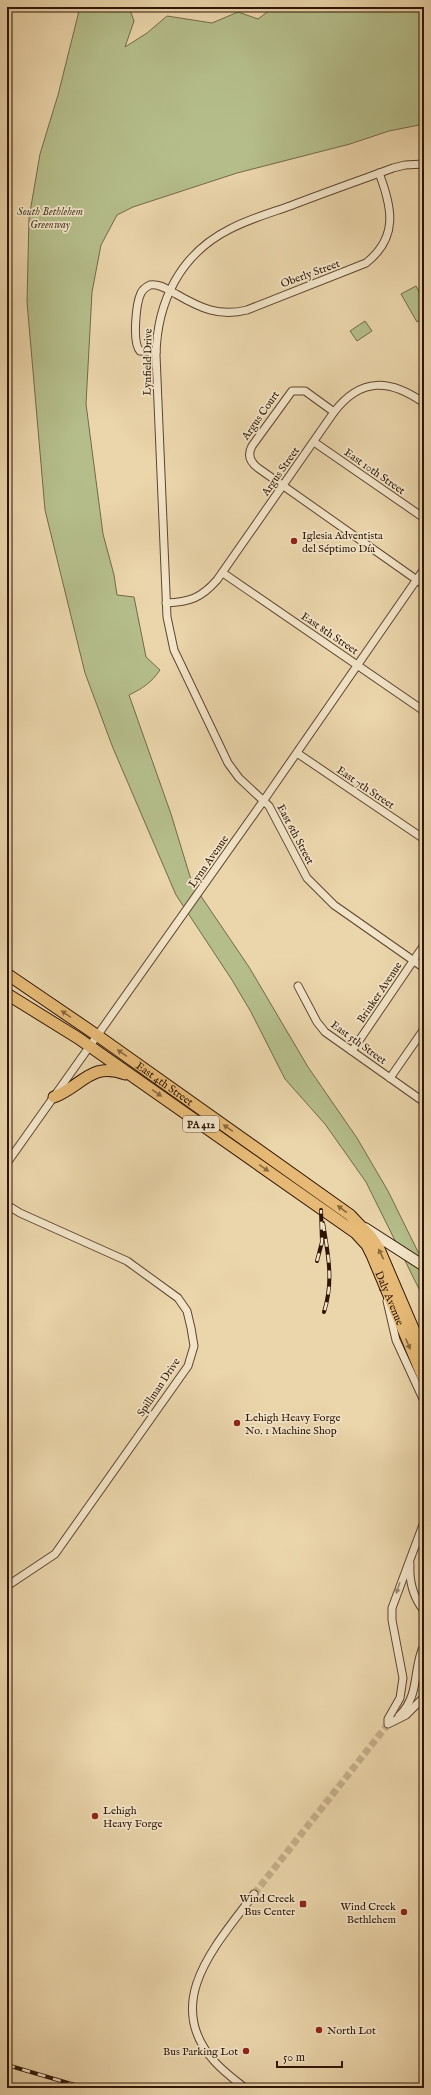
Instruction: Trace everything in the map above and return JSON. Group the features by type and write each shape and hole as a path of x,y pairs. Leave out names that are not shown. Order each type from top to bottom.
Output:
{"highway":[{"name":"East 4th Street","path":"7,974 306,1182 350,1215 359,1224"},
{"name":"East 4th Street","path":"7,994 91,1047 345,1225"},
{"path":"54,1098 66,1092 84,1078 103,1070 113,1070 137,1079"},
{"name":"Daly Avenue","path":"359,1224 370,1236 378,1249 424,1354"},
{"name":"Daly Avenue","path":"345,1225 356,1233 367,1245 424,1379"}],"main road":[{"path":"345,1225 359,1224"},
{"name":"East 4th Street","path":"359,1224 424,1266"}],"street":[{"name":"Lynfield Drive","path":"166,606 156,352 160,317 169,290 177,275 195,254 230,229 379,173 405,165 424,164"},
{"name":"Oberly Street","path":"156,352 140,351 136,345 135,338 139,299 142,291 150,285 158,285 204,309 218,313 232,313 247,310 310,284 362,266 378,252 389,230 391,218 389,204 379,173"},
{"name":"Argus Street","path":"166,606 194,599 208,589 223,573 334,412 350,396 376,385 386,385 404,390 424,404"},
{"name":"Argus Court","path":"283,486 252,462 249,456 252,446 292,391 305,391 334,412"},
{"name":"East 10th Street","path":"314,442 424,518"},
{"path":"283,486 424,584"},
{"name":"Lynn Avenue","path":"7,1163 91,1047 424,569"},
{"name":"East 8th Street","path":"223,573 424,711"},
{"name":"East 6th Street","path":"166,606 169,632 174,650 228,763 243,782 264,800 273,813 301,869 320,893 334,905 424,968"},
{"name":"East 7th Street","path":"297,753 424,839"},
{"name":"Brinker Avenue","path":"352,1051 424,945"},
{"name":"East 5th Street","path":"298,986 319,1026 424,1102"},
{"path":"390,1078 424,1029"},
{"name":"Spillman Drive","path":"7,1205 20,1213 127,1262 172,1294 187,1311 194,1346 188,1366 55,1554 7,1586"},
{"path":"382,1280 396,1340 424,1401"},
{"path":"391,1720 400,1698 403,1678 392,1620 392,1608 424,1522"},
{"path":"413,1552 410,1563 410,1583 414,1594 424,1611"},
{"path":"391,1720 403,1712 413,1695 420,1656 424,1645"},
{"path":"391,1720 406,1715 424,1697"},
{"path":"245,2088 221,2068 206,2050 196,2029 193,2009 196,1984 205,1963 254,1894"}],"green space":[{"name":"South Bethlehem Greenway","path":"80,7 129,7 134,21 125,47 147,33 167,16 212,23 238,12 258,19 274,7 424,7 424,124 389,131 350,144 237,173 133,207 117,215 101,245 92,292 86,404 103,534 114,575 117,595 134,597 146,657 160,670 146,685 129,695 171,814 192,883 249,967 308,1067 357,1138 388,1191 424,1264 424,1299 366,1182 325,1124 285,1079 251,1012 232,980 176,895 113,748 85,673 45,510 27,302 29,218 40,154 58,95"},
{"path":"416,286 424,301 424,318 417,322 401,294"},
{"path":"365,321 372,331 357,341 350,331"}],"tunnel":[{"path":"254,1894 388,1724"}],"railway":[{"path":"317,1261 322,1242 321,1210"},
{"path":"323,1223 329,1268 329,1289 324,1312"},
{"path":"7,2065 85,2088"},
{"path":"7,2084 20,2088"}],"place":[{"name":"Iglesia Adventista del Séptimo Día","path":"294,541"},
{"name":"Lehigh Heavy Forge No. 1 Machine Shop","path":"237,1423"},
{"name":"Lehigh Heavy Forge","path":"95,1816"},
{"name":"Wind Creek Bus Center","path":"303,1904"},
{"name":"Wind Creek Bethlehem","path":"404,1912"},
{"name":"North Lot","path":"319,2030"},
{"name":"Bus Parking Lot","path":"246,2051"}]}
